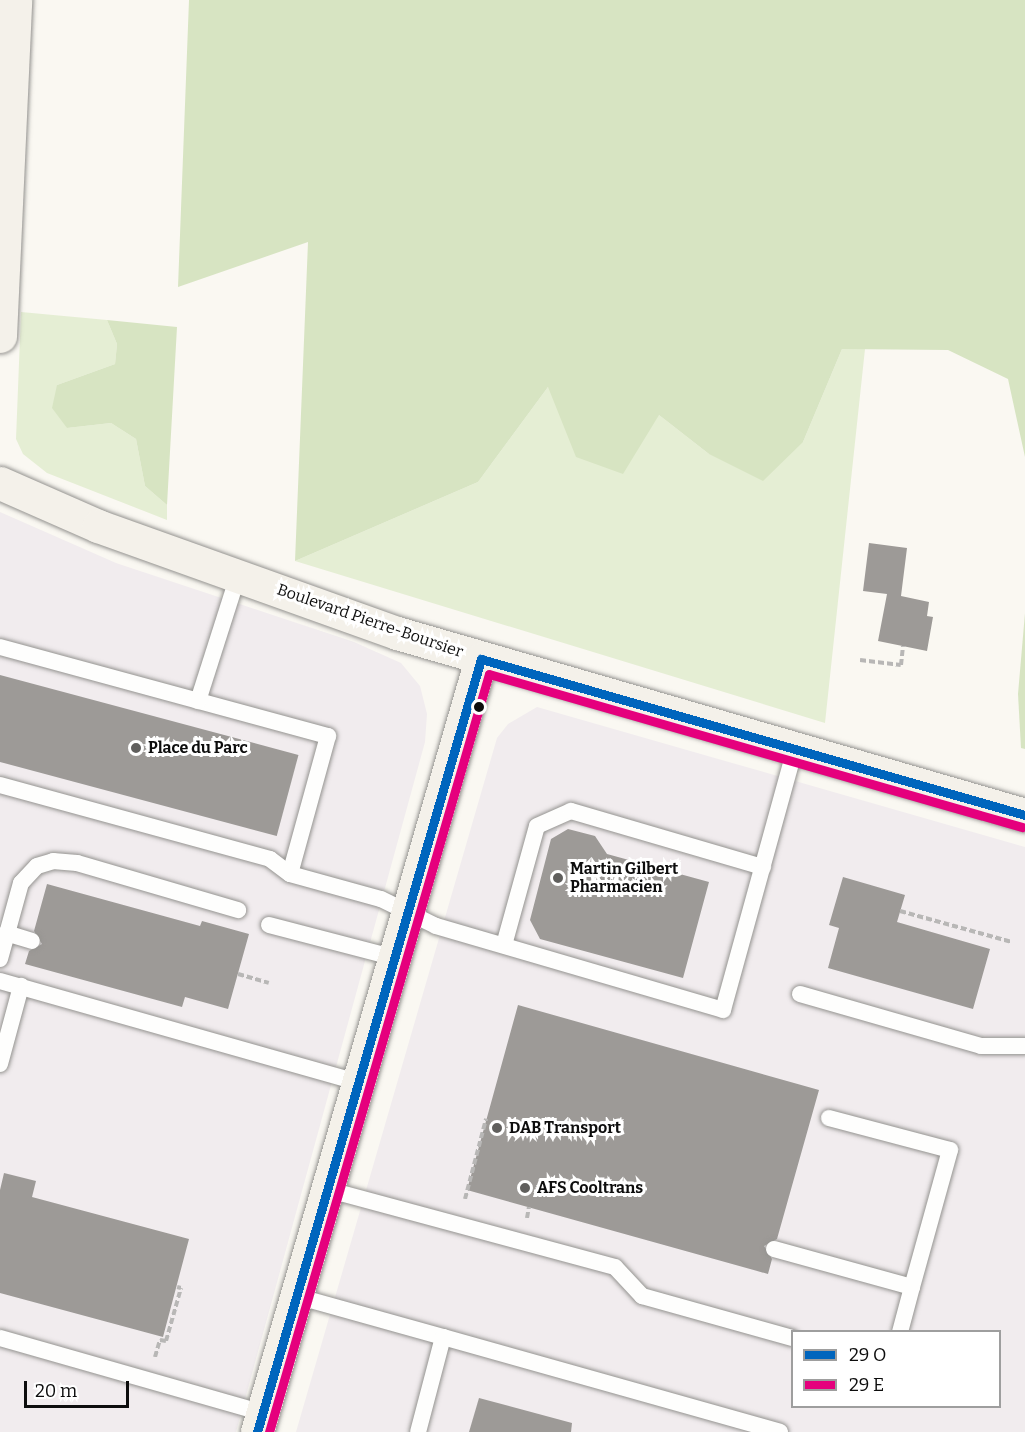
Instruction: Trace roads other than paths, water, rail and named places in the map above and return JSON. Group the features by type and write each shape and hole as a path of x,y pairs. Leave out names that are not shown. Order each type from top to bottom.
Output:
{"street":[{"path":"0,336 15,0"},
{"name":"Boulevard Pierre-Boursier","path":"0,483 98,526 481,659 1025,815"},
{"path":"260,1422 405,912 481,659"}],"lane":[{"path":"198,701 237,576"},
{"path":"0,646 328,736 291,874"},
{"path":"0,785 270,860 291,874 381,899 405,912 504,945 723,1010 795,749"},
{"path":"504,945 537,826 571,811 763,867"},
{"path":"0,959 21,883 37,866 53,861 76,863 238,910"},
{"path":"269,925 392,957"},
{"path":"6,933 32,940"},
{"path":"0,981 357,1082"},
{"path":"0,1064 21,986"},
{"path":"800,994 981,1046 1025,1046"},
{"path":"829,1118 950,1150 901,1330"},
{"path":"326,1189 615,1267 642,1296 791,1338"},
{"path":"774,1249 912,1287"},
{"path":"296,1296 780,1432"},
{"path":"418,1432 442,1337"},
{"path":"0,1338 260,1422"}],"place":[{"name":"Place du Parc","path":"136,748"},
{"name":"Martin Gilbert Pharmacien","path":"558,878"},
{"name":"DAB Transport","path":"497,1128"},
{"name":"AFS Cooltrans","path":"525,1188"}]}
